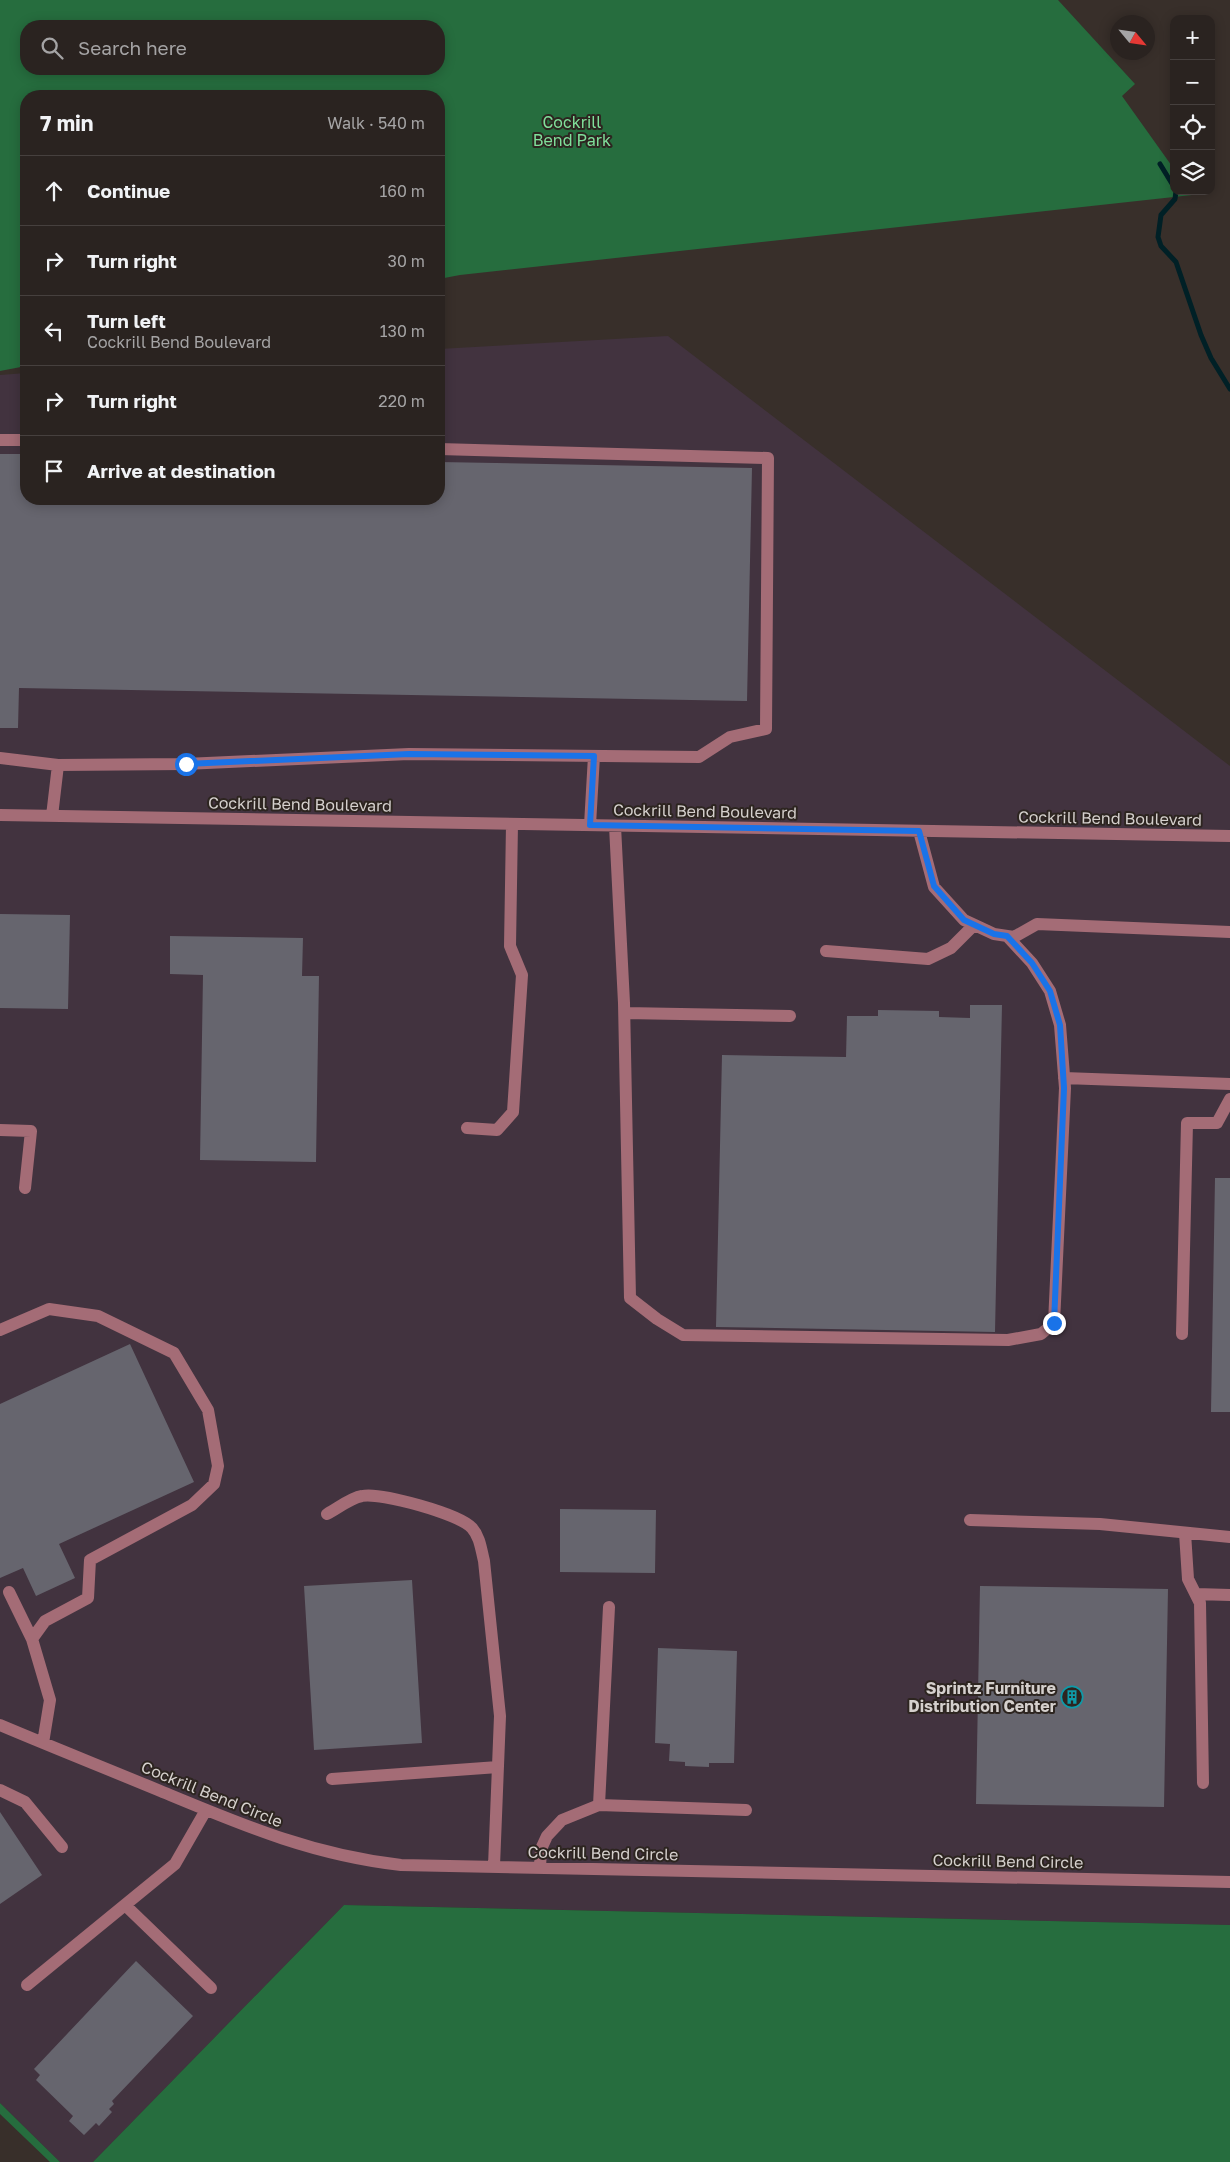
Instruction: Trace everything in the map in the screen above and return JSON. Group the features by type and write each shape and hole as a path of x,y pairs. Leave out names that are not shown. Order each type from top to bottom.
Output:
{"street":[{"path":"0,440 20,440"},
{"path":"0,758 58,765 186,764 409,754 699,757 730,737 766,729 768,458 445,450"},
{"path":"590,825 594,756"},
{"path":"52,816 58,765"},
{"name":"Cockrill Bend Boulevard","path":"0,815 1230,836"},
{"path":"467,1128 497,1130 513,1112 522,975 510,946 512,824"},
{"path":"615,826 625,1013 630,1298 657,1319 683,1335 1008,1340 1041,1334 1054,1323 1064,1078 1060,1025 1050,991 1032,963 1007,936"},
{"path":"919,831 934,886 964,920 994,934 1014,937 1037,924 1230,932"},
{"path":"826,952 928,959 951,948 974,925"},
{"path":"625,1013 790,1016"},
{"path":"1064,1078 1230,1084"},
{"path":"1182,1334 1186,1123 1217,1123 1230,1099"},
{"path":"0,1130 31,1131 25,1188"},
{"path":"0,1330 49,1309 98,1316 174,1353 208,1410 218,1466 214,1484 192,1505 90,1560 88,1598 46,1621 32,1639"},
{"path":"327,1514 362,1496 395,1498 456,1518 471,1527 479,1538 484,1560 500,1716 494,1866"},
{"path":"970,1520 1100,1524 1230,1537"},
{"path":"1185,1533 1188,1579 1200,1603 1203,1783"},
{"path":"9,1592 32,1639 50,1700 43,1743"},
{"path":"1196,1594 1230,1595"},
{"path":"598,1805 609,1607"},
{"name":"Cockrill Bend Circle","path":"1,1727 287,1841 342,1856 401,1865 1230,1882"},
{"path":"332,1778 498,1767"},
{"path":"0,1790 25,1802 62,1847"},
{"path":"540,1868 541,1848 547,1836 562,1820 598,1805 746,1810"},
{"path":"27,1985 175,1864 206,1810"},
{"path":"125,1905 211,1988"}],"shaded area":[{"path":"668,336 1230,766 1230,1925 344,1905 93,2162 60,2162 0,2103 0,375 20,373 20,505 445,505 445,349"}],"green space":[{"name":"Cockrill Bend Park","path":"0,0 1058,0 1110,57 1110,60 1113,60 1135,84 1122,96 1170,163 1170,195 1192,195 445,278 445,90 20,90 20,367 0,371"},
{"path":"344,1905 1230,1925 1230,2162 93,2162"},
{"path":"0,2103 60,2162 50,2162 0,2114"}],"building":[{"path":"0,454 20,454 20,505 445,505 445,462 752,468 747,701 19,688 18,728 0,728"},
{"path":"0,914 70,915 68,1009 0,1008"},
{"path":"170,936 303,938 302,976 319,976 316,1162 200,1160 203,975 170,974"},
{"path":"970,1005 1002,1005 995,1332 716,1327 722,1055 846,1057 847,1016 878,1016 878,1010 939,1011 939,1017 970,1018"},
{"path":"1215,1178 1230,1178 1230,1412 1211,1412"},
{"path":"130,1344 194,1482 59,1544 75,1578 36,1596 23,1568 0,1578 0,1404"},
{"path":"560,1509 656,1510 655,1573 560,1572"},
{"path":"412,1580 422,1743 314,1750 304,1586"},
{"name":"Sprintz Furniture Distribution Center","path":"980,1586 1168,1589 1164,1807 976,1804"},
{"path":"658,1648 737,1651 734,1763 709,1763 709,1767 685,1766 685,1762 669,1761 670,1744 655,1743"},
{"path":"0,1812 42,1875 0,1904"},
{"path":"136,1961 193,2016 112,2101 114,2104 109,2109 112,2112 99,2126 96,2123 84,2135 69,2121 73,2116 36,2080 40,2075 34,2069"}],"waterway":[{"path":"1160,164 1170,180"},
{"path":"1176,195 1175,199 1161,215 1158,237 1161,246 1176,262 1201,335 1211,358 1230,389"}],"place":[{"name":"Sprintz Furniture Distribution Center","path":"1072,1697"}],"route":[{"path":"186,764 409,754 594,756 590,825 919,831 934,886 964,920 994,934 1007,936 1032,963 1050,991 1060,1025 1064,1088 1054,1323"}]}
